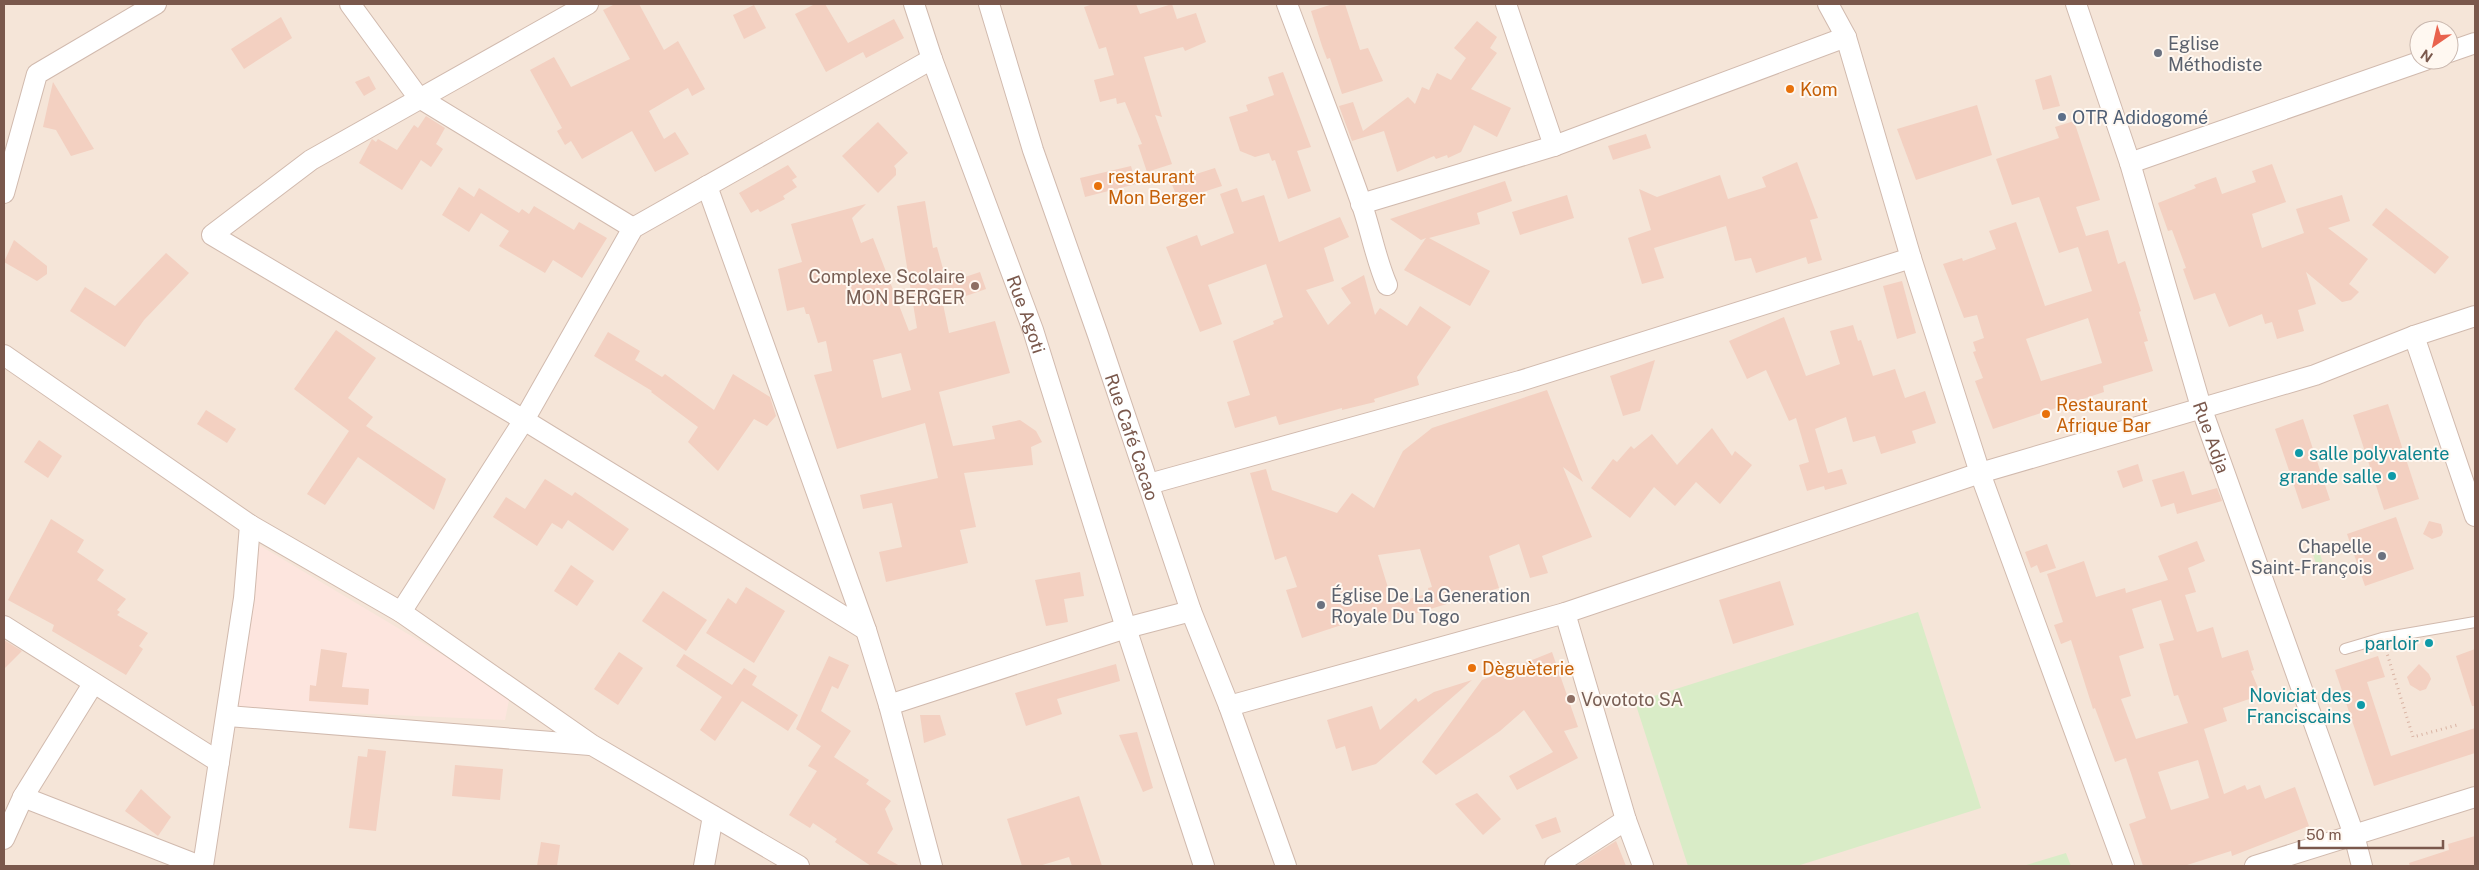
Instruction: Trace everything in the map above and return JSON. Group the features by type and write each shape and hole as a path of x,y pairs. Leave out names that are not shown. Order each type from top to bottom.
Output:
{"street":[{"path":"4,193 36,74 156,4"},
{"path":"350,4 418,97 633,228"},
{"path":"588,4 418,97 310,160 212,235 524,420 866,630"},
{"name":"Rue Agoti","path":"914,4 932,59 1033,330 1126,628 1204,866"},
{"name":"Rue Café Cacao","path":"989,4 1033,150 1191,611 1229,706 1286,866"},
{"path":"1287,4 1361,204 1386,285"},
{"path":"1506,4 1554,146"},
{"path":"1828,4 1846,37 1911,258 1980,473 2124,866"},
{"name":"Rue Adja","path":"2076,4 2130,163 2201,407 2354,835 2362,866"},
{"path":"1361,204 1554,146 1846,37"},
{"path":"2459,49 2475,43"},
{"path":"401,612 524,420 633,228 932,59"},
{"path":"2130,163 2409,66"},
{"path":"707,186 866,630 889,705 932,866"},
{"path":"1149,484 1520,381 1911,258"},
{"path":"1229,706 1566,613 1980,473 2315,375 2414,336 2475,316"},
{"path":"2414,336 2475,516"},
{"path":"4,355 250,525 401,612 592,745 799,866"},
{"path":"203,866 228,716 244,598 250,525"},
{"path":"889,705 1126,628 1191,611"},
{"path":"1566,613 1626,820 1643,866"},
{"path":"4,626 219,762"},
{"path":"4,838 23,798 94,684"},
{"path":"228,716 592,745"},
{"path":"2255,866 2475,797"},
{"path":"23,798 200,866"},
{"path":"704,866 713,816"},
{"path":"1555,866 1626,820"}],"lane":[{"path":"2345,649 2382,638 2475,622"}],"path":[{"path":"2382,638 2414,737 2457,725"}],"shaded area":[{"path":"4,4 2475,4 2475,866 4,866"},
{"path":"259,545 510,695 505,720 236,708"}],"green space":[{"path":"2316,540 2326,574 2320,576 2309,542"},
{"path":"1918,612 1981,808 1797,866 1688,866 1635,702"},
{"path":"2066,853 2071,866 2023,866"}],"building":[{"path":"615,4 639,4 664,50 678,41 705,89 692,96 688,88 649,111 664,139 675,132 689,154 655,172 632,131 582,159 571,141 565,145 557,131 562,128 530,70 554,57 571,87 630,59 603,10"},
{"path":"815,4 825,4 848,43 894,19 904,38 866,58 863,52 826,72 795,14"},
{"path":"1093,4 1136,4 1140,14 1172,4 1177,19 1196,13 1206,42 1185,51 1183,47 1144,57 1162,117 1155,115 1172,164 1147,172 1138,145 1142,144 1125,102 1117,104 1116,98 1100,102 1094,80 1114,75 1106,47 1099,49 1084,7"},
{"path":"1333,4 1345,4 1360,50 1368,48 1383,81 1342,94 1330,58 1327,59 1322,46 1311,11"},
{"path":"754,5 766,28 744,39 733,15"},
{"path":"281,17 292,38 244,69 231,49"},
{"path":"1477,21 1497,37 1490,48 1497,53 1471,89 1511,108 1497,137 1474,125 1461,152 1448,158 1447,155 1436,159 1434,156 1397,172 1384,131 1352,141 1339,106 1353,102 1363,131 1408,97 1415,104 1422,87 1429,90 1437,73 1451,80 1466,58 1454,48"},
{"path":"1283,72 1311,147 1297,151 1311,191 1288,199 1275,160 1272,161 1269,153 1255,157 1240,151 1229,117 1248,111 1246,105 1274,95 1268,77"},
{"path":"2051,75 2060,106 2043,110 2035,80"},
{"path":"369,76 376,89 364,96 355,82"},
{"path":"53,82 94,149 71,156 56,130 43,127"},
{"path":"1977,105 1992,155 1916,180 1897,129"},
{"path":"426,116 445,128 436,144 443,149 431,167 421,160 402,190 359,163 372,139 376,142 378,139 397,150 414,125 418,128"},
{"path":"2074,121 2100,200 2076,207 2086,236 2108,230 2118,264 2125,261 2141,311 2139,312 2148,341 2144,342 2153,371 2103,386 2104,392 1993,429 1975,381 1983,378 1973,352 1976,351 1973,342 1984,338 1977,315 1964,318 1943,264 1962,258 1963,261 1996,249 1989,231 2016,222 2045,306 2092,291 2078,247 2059,253 2039,197 2012,205 1996,159 2059,138 2055,127","holes":["2088,318 2102,363 2041,381 2026,339"]},
{"path":"878,122 908,153 894,166 896,175 878,193 842,156"},
{"path":"1646,134 1651,148 1613,160 1608,146"},
{"path":"1797,162 1818,218 1810,220 1822,260 1808,264 1806,257 1756,273 1751,258 1735,261 1726,226 1654,248 1664,278 1642,284 1628,238 1651,230 1639,189 1657,197 1720,175 1728,199 1766,187 1762,177"},
{"path":"2272,164 2286,202 2252,214 2262,248 2304,233 2296,209 2342,195 2350,221 2328,228 2368,259 2349,284 2359,292 2351,300 2342,302 2306,272 2316,304 2298,310 2304,331 2277,339 2272,322 2265,324 2262,314 2229,327 2215,293 2194,300 2183,269 2186,268 2172,230 2168,231 2158,203 2196,188 2194,185 2216,177 2222,194 2256,182 2252,171"},
{"path":"788,165 797,177 792,180 797,187 783,196 785,199 760,212 758,209 751,213 739,193"},
{"path":"1131,166 1136,184 1085,197 1080,178"},
{"path":"1215,168 1222,186 1178,200 1171,182"},
{"path":"1505,181 1512,201 1477,213 1480,224 1429,238 1490,271 1470,306 1404,270 1426,238 1421,240 1390,219"},
{"path":"459,187 474,197 479,188 519,213 522,209 529,214 534,206 574,230 579,222 607,238 582,278 553,260 545,273 499,246 509,231 481,213 469,232 442,215"},
{"path":"1237,188 1242,202 1264,195 1279,242 1340,217 1349,237 1324,248 1334,281 1306,290 1328,325 1351,303 1341,288 1364,275 1375,315 1380,308 1407,326 1420,306 1451,327 1417,377 1419,385 1374,399 1375,402 1342,410 1342,408 1279,425 1276,416 1235,428 1227,402 1250,395 1233,341 1274,324 1273,321 1283,317 1266,264 1208,285 1222,324 1200,332 1166,247 1197,235 1201,246 1234,233 1220,194"},
{"path":"1567,195 1574,218 1520,235 1512,212"},
{"path":"925,201 933,248 937,247 945,276 962,270 965,277 980,272 986,289 943,304 949,333 995,321 1010,373 939,392 953,446 995,439 992,426 1020,420 1036,431 1042,442 1031,447 1033,465 964,473 976,527 960,530 968,563 886,582 879,552 902,547 892,503 863,509 860,495 938,478 925,423 837,449 814,375 832,371 826,341 818,343 809,314 806,314 804,307 787,311 778,269 802,262 791,224 866,204 852,218 861,243 873,238 909,331 917,328 897,206","holes":["901,353 911,390 882,398 873,360"]},
{"path":"2386,208 2449,257 2435,274 2372,225"},
{"path":"14,240 47,266 47,274 37,281 4,262"},
{"path":"166,253 189,273 144,320 125,347 70,311 85,287 115,306"},
{"path":"1902,281 1916,333 1897,339 1883,286"},
{"path":"1784,317 1806,376 1840,364 1830,331 1853,325 1858,341 1861,340 1873,376 1895,369 1905,398 1925,391 1936,423 1912,431 1916,443 1881,454 1875,436 1853,442 1846,417 1815,429 1828,473 1842,469 1847,484 1825,490 1824,486 1807,491 1799,465 1809,462 1796,418 1789,421 1766,370 1747,379 1729,341"},
{"path":"336,330 376,358 348,398 373,417 366,426 446,479 434,510 358,457 325,505 307,494 349,431 294,389"},
{"path":"608,332 640,351 635,360 662,377 665,374 714,410 733,374 770,397 776,416 767,426 754,419 718,471 688,442 698,427 652,391 594,356"},
{"path":"1655,360 1640,411 1623,416 1610,376"},
{"path":"1547,390 1583,482 1563,467 1592,537 1542,556 1548,573 1530,578 1519,544 1489,556 1499,588 1378,625 1375,614 1302,638 1286,590 1297,587 1286,556 1275,560 1250,473 1266,469 1272,490 1337,513 1352,493 1374,508 1403,451 1432,428","holes":["1420,549 1432,587 1428,588 1429,593 1393,604 1378,555"]},
{"name":"grande salle","path":"2388,404 2419,499 2384,510 2353,415"},
{"path":"206,410 236,429 227,443 197,424"},
{"name":"salle polyvalente","path":"2303,419 2330,500 2302,509 2275,429"},
{"path":"1712,428 1732,456 1735,451 1752,465 1720,504 1696,482 1675,506 1654,487 1630,518 1591,488 1613,459 1617,462 1631,446 1634,449 1652,434 1677,465"},
{"path":"39,440 62,456 48,478 24,462"},
{"path":"2138,464 2143,481 2123,488 2117,471"},
{"path":"2184,471 2192,495 2217,488 2222,501 2177,514 2174,503 2161,507 2152,480"},
{"path":"545,479 572,496 575,492 629,529 613,551 568,520 562,529 552,523 537,546 493,517 506,497 525,509"},
{"name":"Chapelle Saint-François","path":"2396,517 2414,569 2365,586 2347,534"},
{"path":"51,519 84,540 77,552 104,570 97,580 126,599 117,610 120,612 117,615 148,633 139,646 143,649 126,675 52,631 54,625 8,600"},
{"path":"2429,521 2441,524 2443,532 2441,536 2432,539 2423,534"},
{"path":"2197,541 2205,561 2188,568 2196,592 2185,595 2197,632 2213,627 2222,658 2248,650 2254,670 2251,671 2261,695 2223,708 2227,721 2204,729 2224,794 2245,785 2247,790 2260,785 2265,799 2295,787 2309,826 2232,856 2231,851 2184,866 2143,866 2129,824 2146,818 2126,758 2115,762 2095,708 2093,709 2071,640 2061,644 2054,625 2063,622 2047,574 2084,561 2096,597 2125,588 2126,593 2168,580 2158,556","holes":["2161,600 2174,640 2159,644 2174,696 2178,695 2188,723 2136,739 2121,699 2131,696 2119,656 2144,648 2132,609","2198,760 2209,798 2171,810 2158,772"]},
{"path":"2047,544 2056,568 2040,573 2037,565 2031,568 2025,552"},
{"path":"571,565 594,581 577,606 554,591"},
{"path":"1080,572 1084,596 1064,599 1068,622 1046,626 1035,580"},
{"path":"1780,581 1794,625 1733,644 1719,600"},
{"path":"746,587 785,611 754,663 706,633 728,598 736,604"},
{"path":"663,591 707,620 686,651 642,621"},
{"path":"4,640 22,651 4,669"},
{"path":"321,649 347,653 342,687 369,689 368,705 309,701 310,685 316,686"},
{"path":"2475,649 2475,706 2472,706 2456,656"},
{"path":"619,652 643,668 618,705 594,689"},
{"path":"1552,652 1578,727 1564,731 1578,758 1517,790 1509,776 1553,752 1524,710 1500,731 1436,775 1422,762 1482,680"},
{"path":"684,654 732,685 744,668 757,676 752,685 798,715 788,731 742,701 715,741 700,730 722,697 676,666"},
{"path":"829,656 849,665 838,689 832,686 821,711 851,731 834,757 869,780 866,784 891,801 885,809 893,829 877,853 900,866 871,866 835,842 837,839 813,823 810,828 789,815 817,771 808,766 821,746 796,729"},
{"name":"Noviciat des Franciscains","path":"2378,656 2385,677 2367,682 2391,756 2475,728 2475,753 2374,786 2335,670"},
{"path":"1116,664 1120,681 1057,699 1062,714 1026,726 1015,693"},
{"path":"2419,664 2429,674 2431,679 2426,689 2420,691 2410,685 2407,677"},
{"path":"1472,680 1376,764 1352,771 1345,746 1336,749 1327,720 1372,706 1380,730 1416,698 1418,702 1434,692"},
{"path":"920,715 940,715 946,735 924,743"},
{"path":"1137,732 1153,788 1143,792 1119,735"},
{"path":"368,749 386,751 376,831 349,828 358,756 367,757"},
{"path":"455,765 503,769 500,800 452,796"},
{"path":"141,789 171,817 158,836 125,811"},
{"path":"1477,793 1501,819 1483,835 1455,804"},
{"path":"1079,796 1102,866 1072,866 1069,857 1039,866 1022,866 1007,819"},
{"path":"1556,817 1561,832 1542,839 1535,825"},
{"path":"2475,836 2475,866 2410,866 2409,863 2449,850 2448,844"},
{"path":"1616,841 1626,866 1576,866"},
{"path":"541,842 560,845 557,866 537,866"}],"place":[{"name":"Eglise Méthodiste","path":"2158,53"},
{"name":"Kom","path":"1790,89"},
{"name":"OTR Adidogomé","path":"2062,117"},
{"name":"restaurant Mon Berger","path":"1098,186"},
{"name":"Complexe Scolaire MON BERGER","path":"975,286"},
{"name":"Restaurant Afrique Bar","path":"2046,414"},
{"name":"salle polyvalente","path":"2299,453"},
{"name":"grande salle","path":"2392,476"},
{"name":"Chapelle Saint-François","path":"2382,556"},
{"name":"Église De La Generation Royale Du Togo","path":"1321,605"},
{"name":"parloir","path":"2429,643"},
{"name":"Dèguèterie","path":"1472,668"},
{"name":"Vovototo SA","path":"1571,699"},
{"name":"Noviciat des Franciscains","path":"2361,705"}]}
